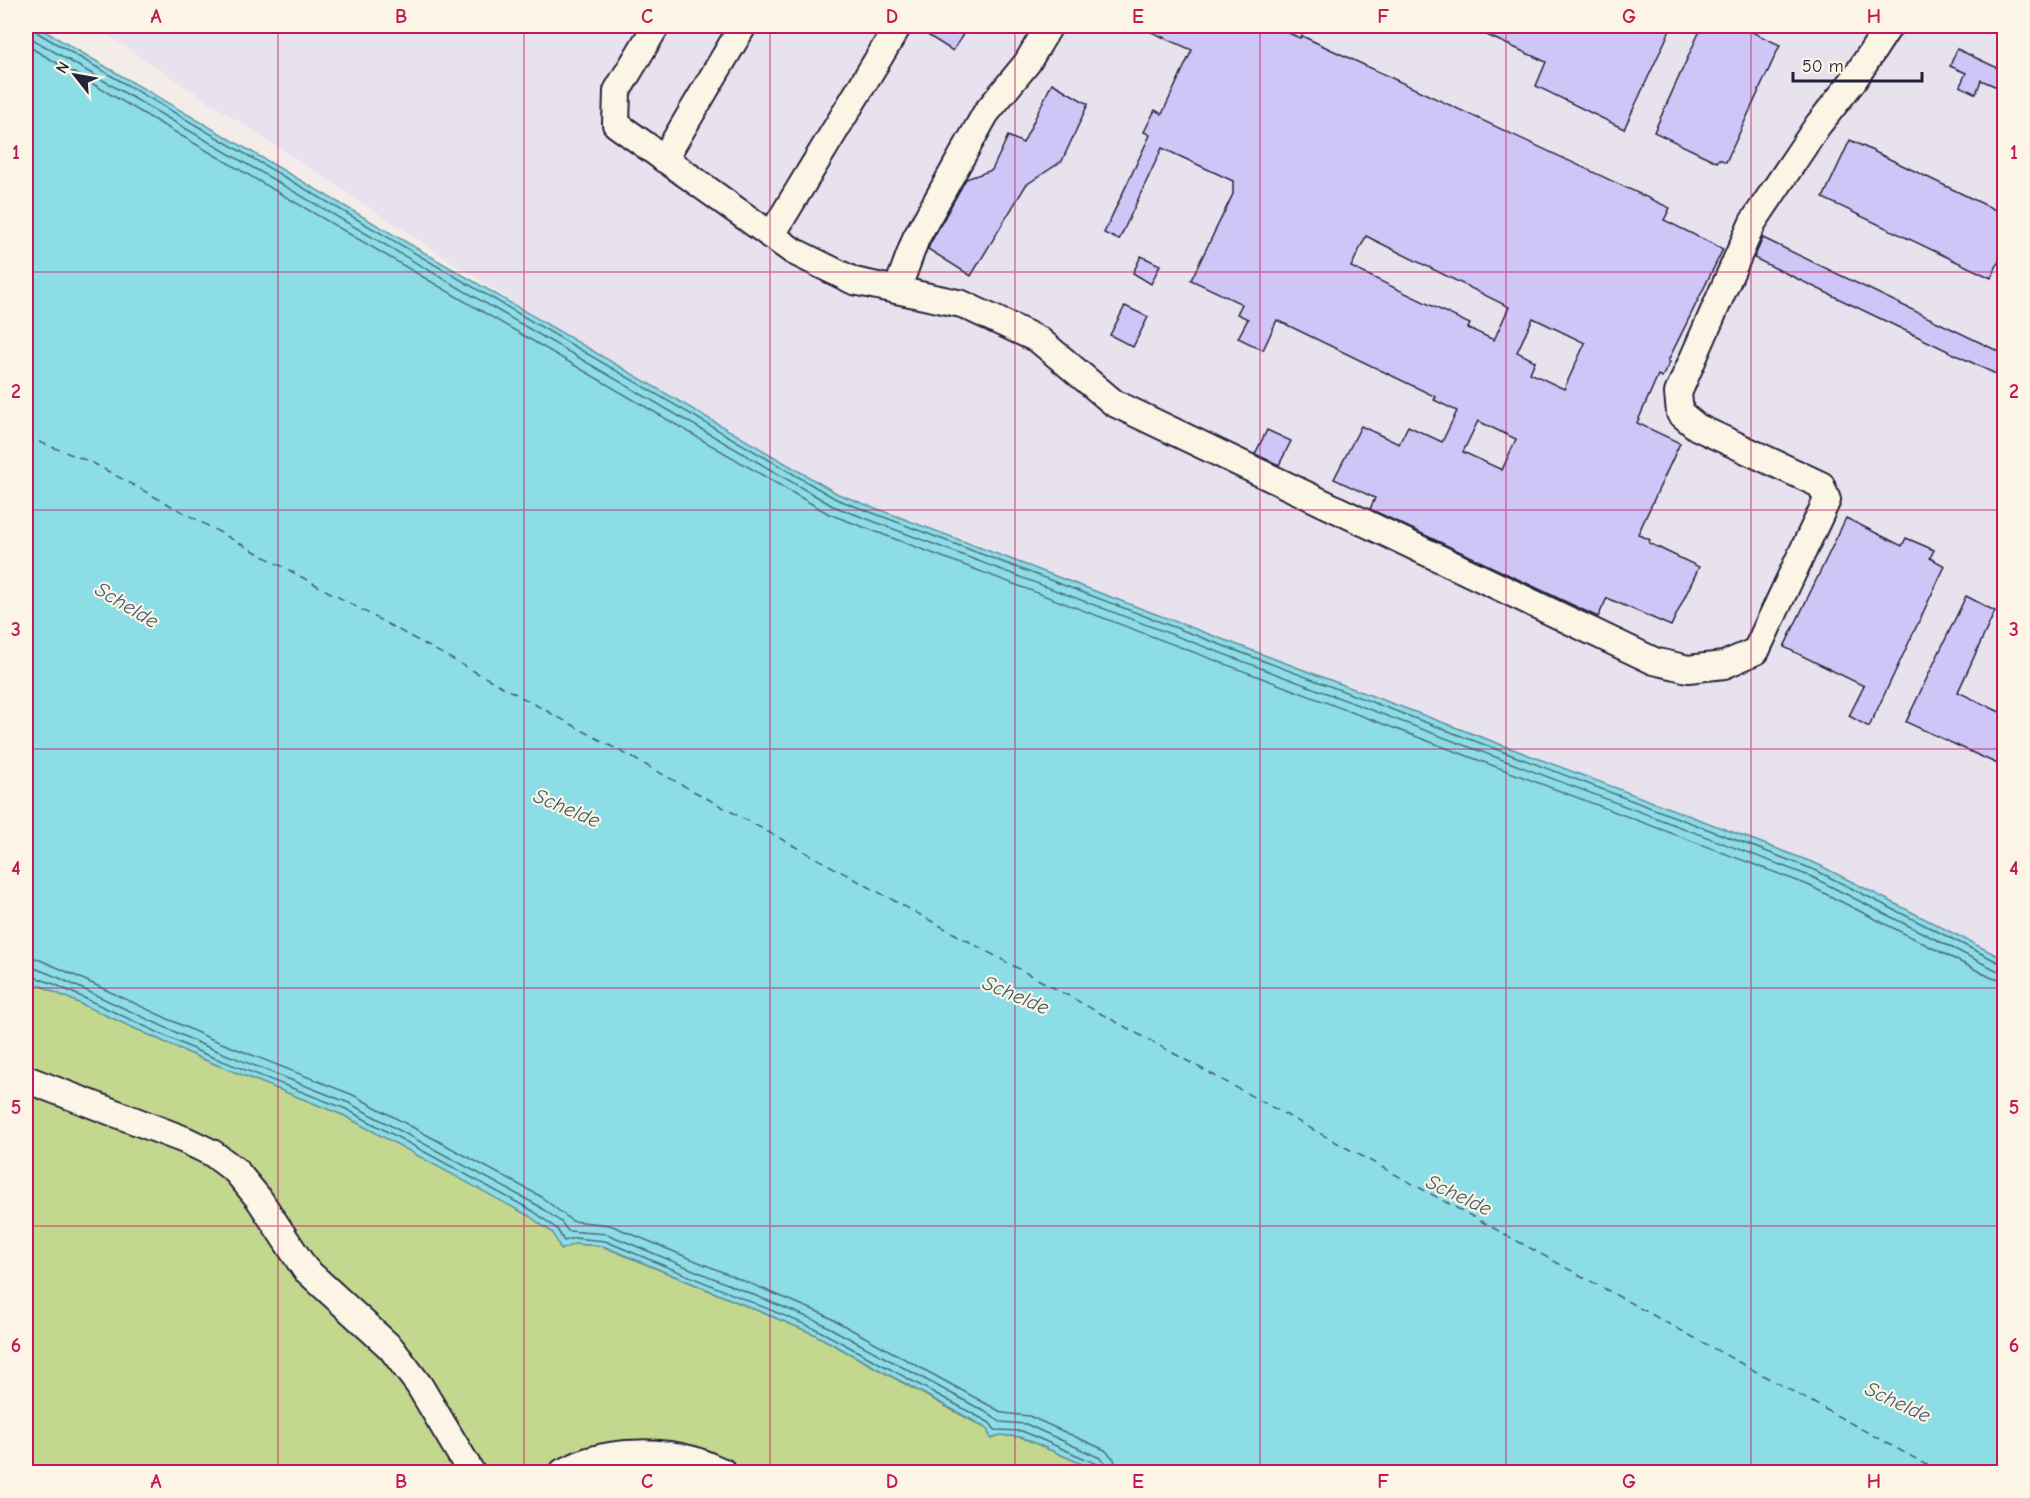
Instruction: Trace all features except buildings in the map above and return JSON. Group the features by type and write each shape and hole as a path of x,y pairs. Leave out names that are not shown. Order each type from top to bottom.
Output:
{"lane":[{"path":"656,26 617,91 616,124 793,251 854,281 962,304 1039,340 1114,403 1654,662 1688,669 1724,665 1756,651 1827,500 1821,485 1696,427 1680,413 1678,393 1753,222 1818,125 1853,81 1889,26"},
{"path":"664,159 743,26"},
{"path":"771,236 898,26"},
{"path":"897,290 916,238 986,113 1027,63 1049,26"},
{"path":"26,1079 185,1140 212,1153 236,1171 259,1199 304,1269 391,1348 419,1385 471,1473"},
{"path":"562,1473 589,1461 616,1456 666,1454 694,1460 723,1473"}],"shaded area":[{"path":"94,26 2004,26 2004,1004 846,521"}],"green space":[{"path":"26,979 200,1058 343,1115 530,1216 553,1233 574,1244 602,1246 814,1334 987,1429 991,1439 1000,1435 1021,1437 1100,1472 26,1472"}],"water":[{"name":"Schelde","path":"26,26 36,26 838,494 1817,864 2004,959 2004,1472 1100,1472 1021,1437 1000,1435 991,1439 987,1428 814,1334 603,1246 574,1244 561,1250 553,1233 529,1216 343,1115 200,1058 26,979"}],"ferry route":[{"path":"26,437 91,462 1940,1472"}]}
